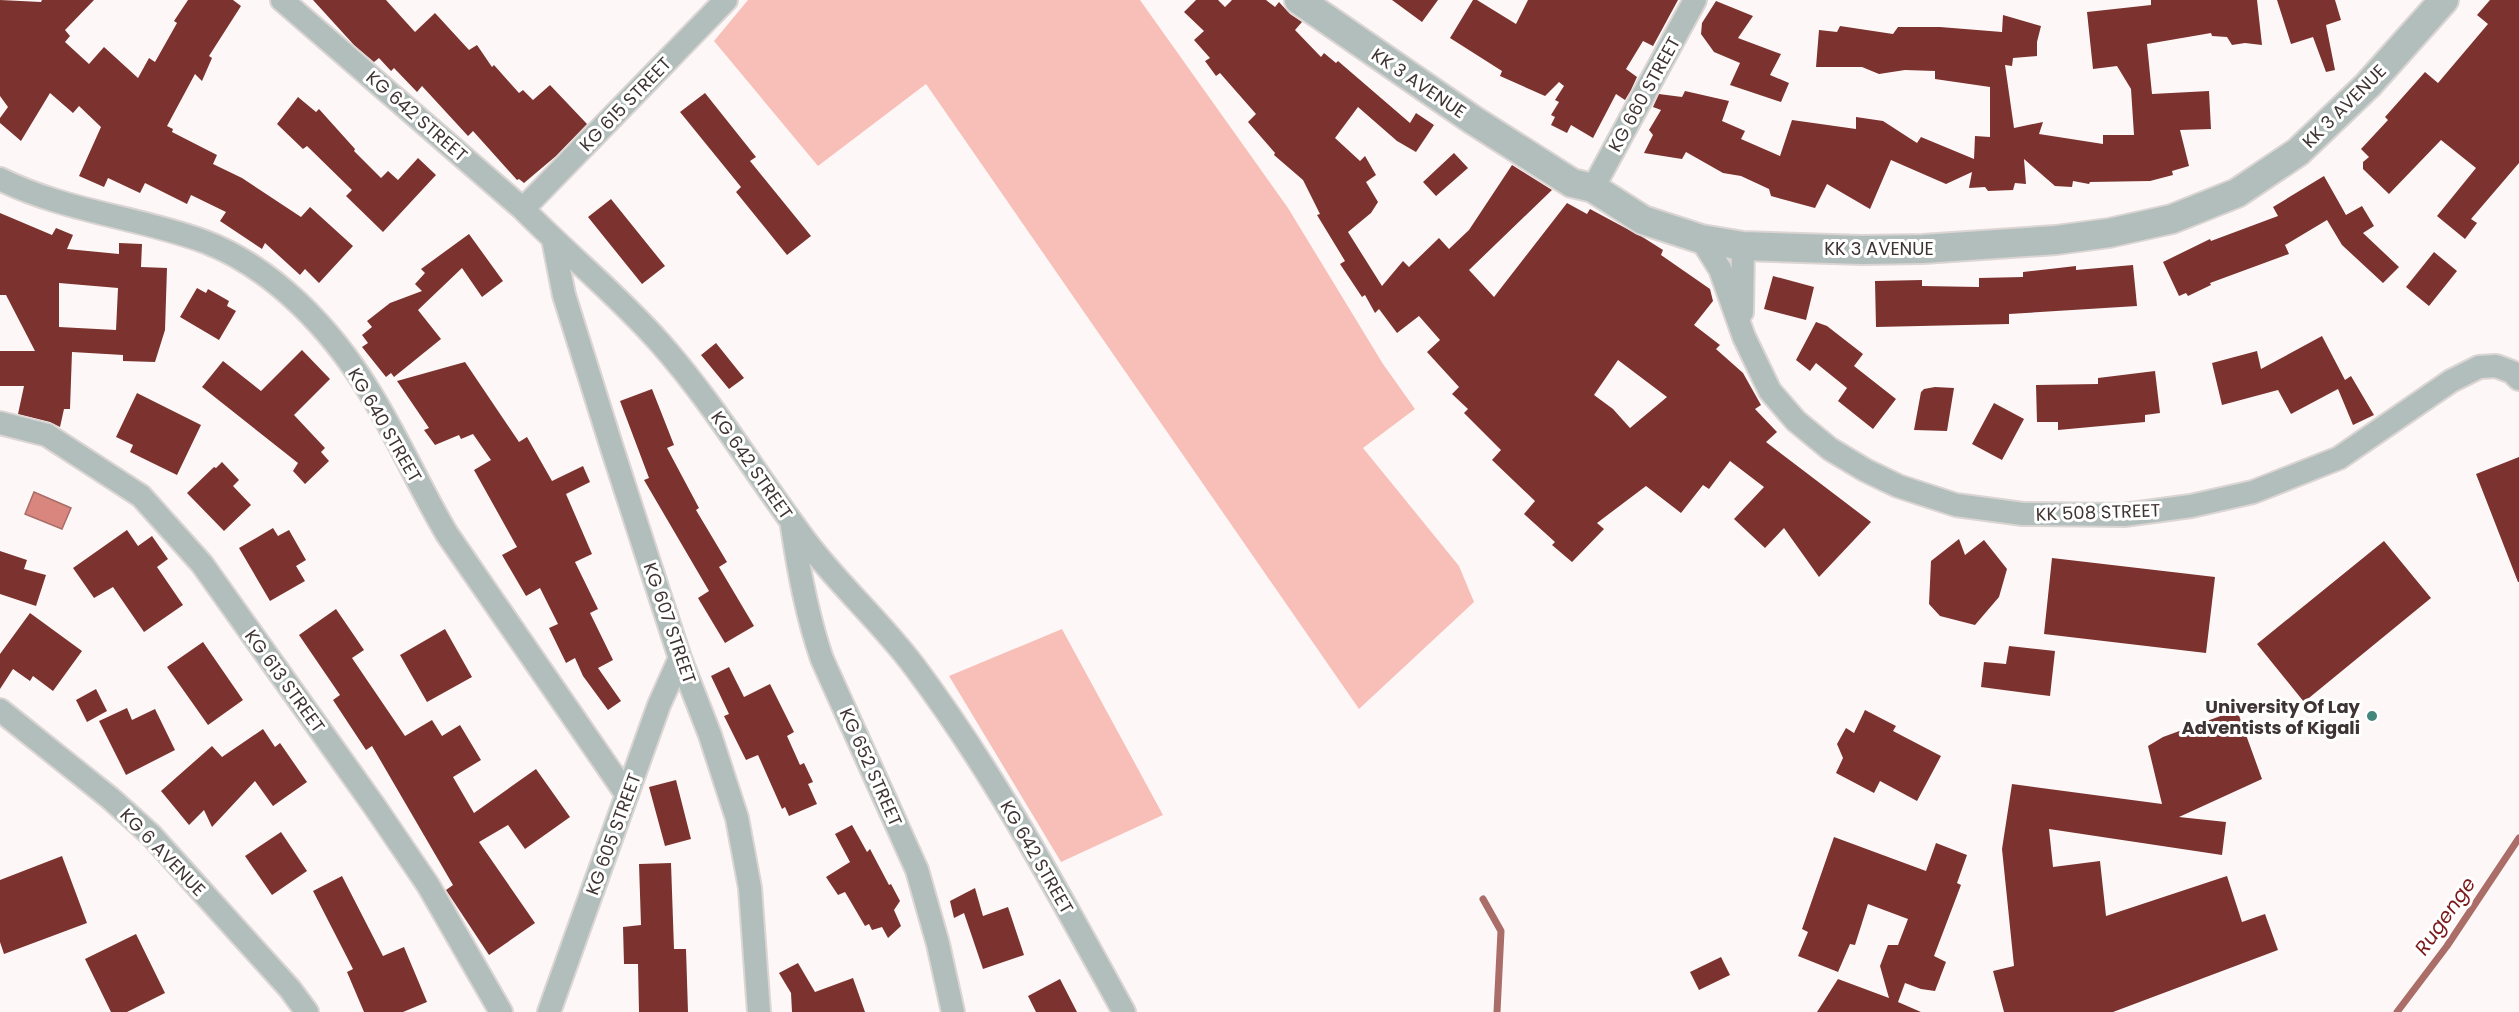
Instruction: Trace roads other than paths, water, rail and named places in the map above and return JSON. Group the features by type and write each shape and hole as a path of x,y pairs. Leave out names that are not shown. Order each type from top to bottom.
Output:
{"street":[{"name":"KG 642 STREET","path":"282,0 524,209 553,239 608,288 661,344 711,407 825,567 871,613 914,666 1001,793 1125,1012"},
{"name":"KG 615 STREET","path":"524,209 726,0"},
{"name":"KK 3 AVENUE","path":"1299,0 1473,120 1572,183 1593,188 1643,220 1701,239 1743,246 1862,250 2056,240 2109,233 2172,219 2237,194 2298,152 2368,85 2444,0"},
{"name":"KG 660 STREET","path":"1593,188 1695,0"},
{"name":"KG 640 STREET","path":"0,179 61,203 130,219 205,242 251,264 292,297 334,342 369,390 422,492 447,534 627,795"},
{"name":"KG 607 STREET","path":"553,239 564,295 680,658 710,735 737,818 750,888 759,1012"},
{"name":"KK 508 STREET","path":"1701,239 1720,269 1744,337 1770,391 1796,421 1830,448 1865,470 1898,486 1956,505 2023,514 2124,515 2191,507 2253,492 2339,458 2451,381 2479,367 2496,366 2512,372 2519,379"},
{"name":"KK 508 STREET","path":"1743,246 1741,298 1744,337"},
{"name":"KG 613 STREET","path":"0,423 47,435 141,496 202,564 422,876 501,1012"},
{"name":"KG 652 STREET","path":"791,522 801,583 812,629 822,659 917,870 938,944 953,1012"},
{"name":"KG 605 STREET","path":"549,1012 659,705 680,658"},
{"name":"KG 6 AVENUE","path":"1,715 110,798 151,835 290,989 307,1012"}],"waterway":[{"name":"Rugenge","path":"2397,1012 2447,946 2519,838"},
{"path":"1483,899 1501,931 1497,1012"}],"place":[{"name":"University Of Lay Adventists of Kigali","path":"2372,716"}]}
